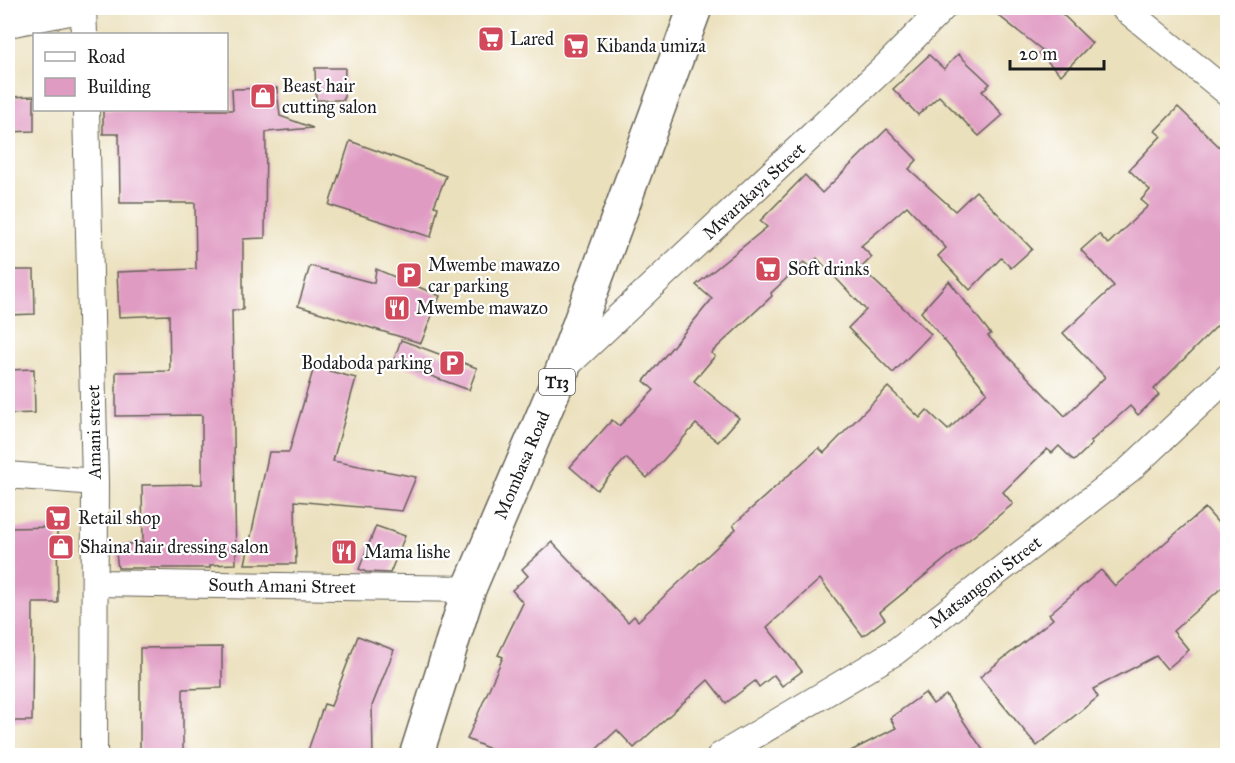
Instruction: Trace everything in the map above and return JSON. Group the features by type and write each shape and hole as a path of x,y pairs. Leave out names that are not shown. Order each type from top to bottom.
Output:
{"highway":[{"name":"Mombasa Road","path":"416,756 469,589 562,371 695,8"}],"street":[{"path":"8,21 74,8"},
{"path":"83,8 84,33"},
{"name":"Mwarakaya Street","path":"562,371 884,68 943,8"},
{"path":"1124,8 1227,93"},
{"name":"Amani street","path":"86,111 95,482 94,756"},
{"name":"Matsangoni Street","path":"720,756 895,652 1130,470 1227,377"},
{"path":"8,475 95,482"},
{"name":"South Amani Street","path":"95,583 469,589"}],"building":[{"path":"989,8 1056,8 1092,43 1061,75 1039,53 1042,50"},
{"path":"958,54 990,84 982,91 1003,115 979,136 939,96 918,115 893,89 929,55 944,69"},
{"path":"315,68 345,68 344,100 316,100"},
{"path":"277,88 280,116 313,128 266,132 265,238 243,239 243,310 232,310 236,564 210,565 210,568 118,568 115,546 143,542 142,485 202,484 202,415 116,416 116,372 170,371 169,315 119,317 117,272 196,269 195,203 120,203 119,134 103,134 103,111 228,111 233,110 232,89"},
{"path":"33,96 34,131 8,132 8,97"},
{"path":"1178,107 1227,154 1227,316 1154,389 1159,395 1138,415 1130,406 1090,442 1092,444 1074,461 1059,446 1052,453 1047,449 1003,492 1013,504 880,612 885,619 863,636 820,579 767,627 802,671 782,686 774,675 759,687 755,681 726,703 708,680 634,748 617,730 589,756 506,756 467,739 503,657 498,655 523,603 512,590 528,576 522,569 552,542 628,622 634,616 638,621 736,529 733,525 819,448 824,453 888,387 920,418 927,410 948,430 987,392 921,312 949,281 991,334 988,336 1065,416 1105,377 1063,333 1114,286 1081,250 1099,234 1108,244 1148,206 1141,200 1150,190 1129,170 1161,136 1155,131"},
{"path":"887,129 917,160 909,169 955,211 976,191 1032,249 1011,268 1001,258 970,290 938,256 946,248 907,206 861,246 872,257 861,268 931,334 893,373 848,328 866,310 817,258 809,267 804,262 771,293 772,296 711,353 715,356 694,381 739,418 718,442 696,424 647,478 626,458 597,490 570,467 612,420 619,426 654,390 644,381 712,299 696,285 767,227 760,221 805,175 822,193"},
{"path":"350,141 446,176 434,206 438,207 431,237 329,205"},
{"path":"310,266 374,283 376,269 440,296 421,343 298,306"},
{"path":"8,270 34,270 35,314 8,315"},
{"path":"401,340 477,368 469,390 393,362"},
{"path":"314,367 356,378 333,461 416,477 402,511 295,501 296,564 245,564 269,452 289,452"},
{"path":"34,369 35,413 8,414 8,370"},
{"path":"1205,508 1227,533 1227,583 1173,631 1189,650 1167,669 1156,656 1093,689 1098,697 1037,746 980,677 1053,619 1049,614 1101,570 1115,586"},
{"path":"376,526 405,536 390,573 366,572 359,569"},
{"path":"57,527 58,603 33,603 32,721 8,721 8,528"},
{"path":"358,636 394,650 372,706 373,756 306,756 324,704 331,706"},
{"path":"222,647 222,688 183,689 183,756 140,756 140,648"},
{"path":"925,693 933,704 946,695 987,756 841,756 896,728 890,718"}],"place":[{"name":"Lared","path":"491,39"},
{"name":"Kibanda umiza","path":"576,46"},
{"name":"Beast hair cutting salon","path":"263,96"},
{"name":"Soft drinks","path":"768,269"},
{"name":"Mwembe mawazo car parking","path":"409,275"},
{"name":"Mwembe mawazo","path":"397,308"},
{"name":"Bodaboda parking","path":"452,363"},
{"name":"Retail shop","path":"58,518"},
{"name":"Shaina hair dressing salon","path":"61,547"},
{"name":"Mama lishe","path":"344,552"}]}
